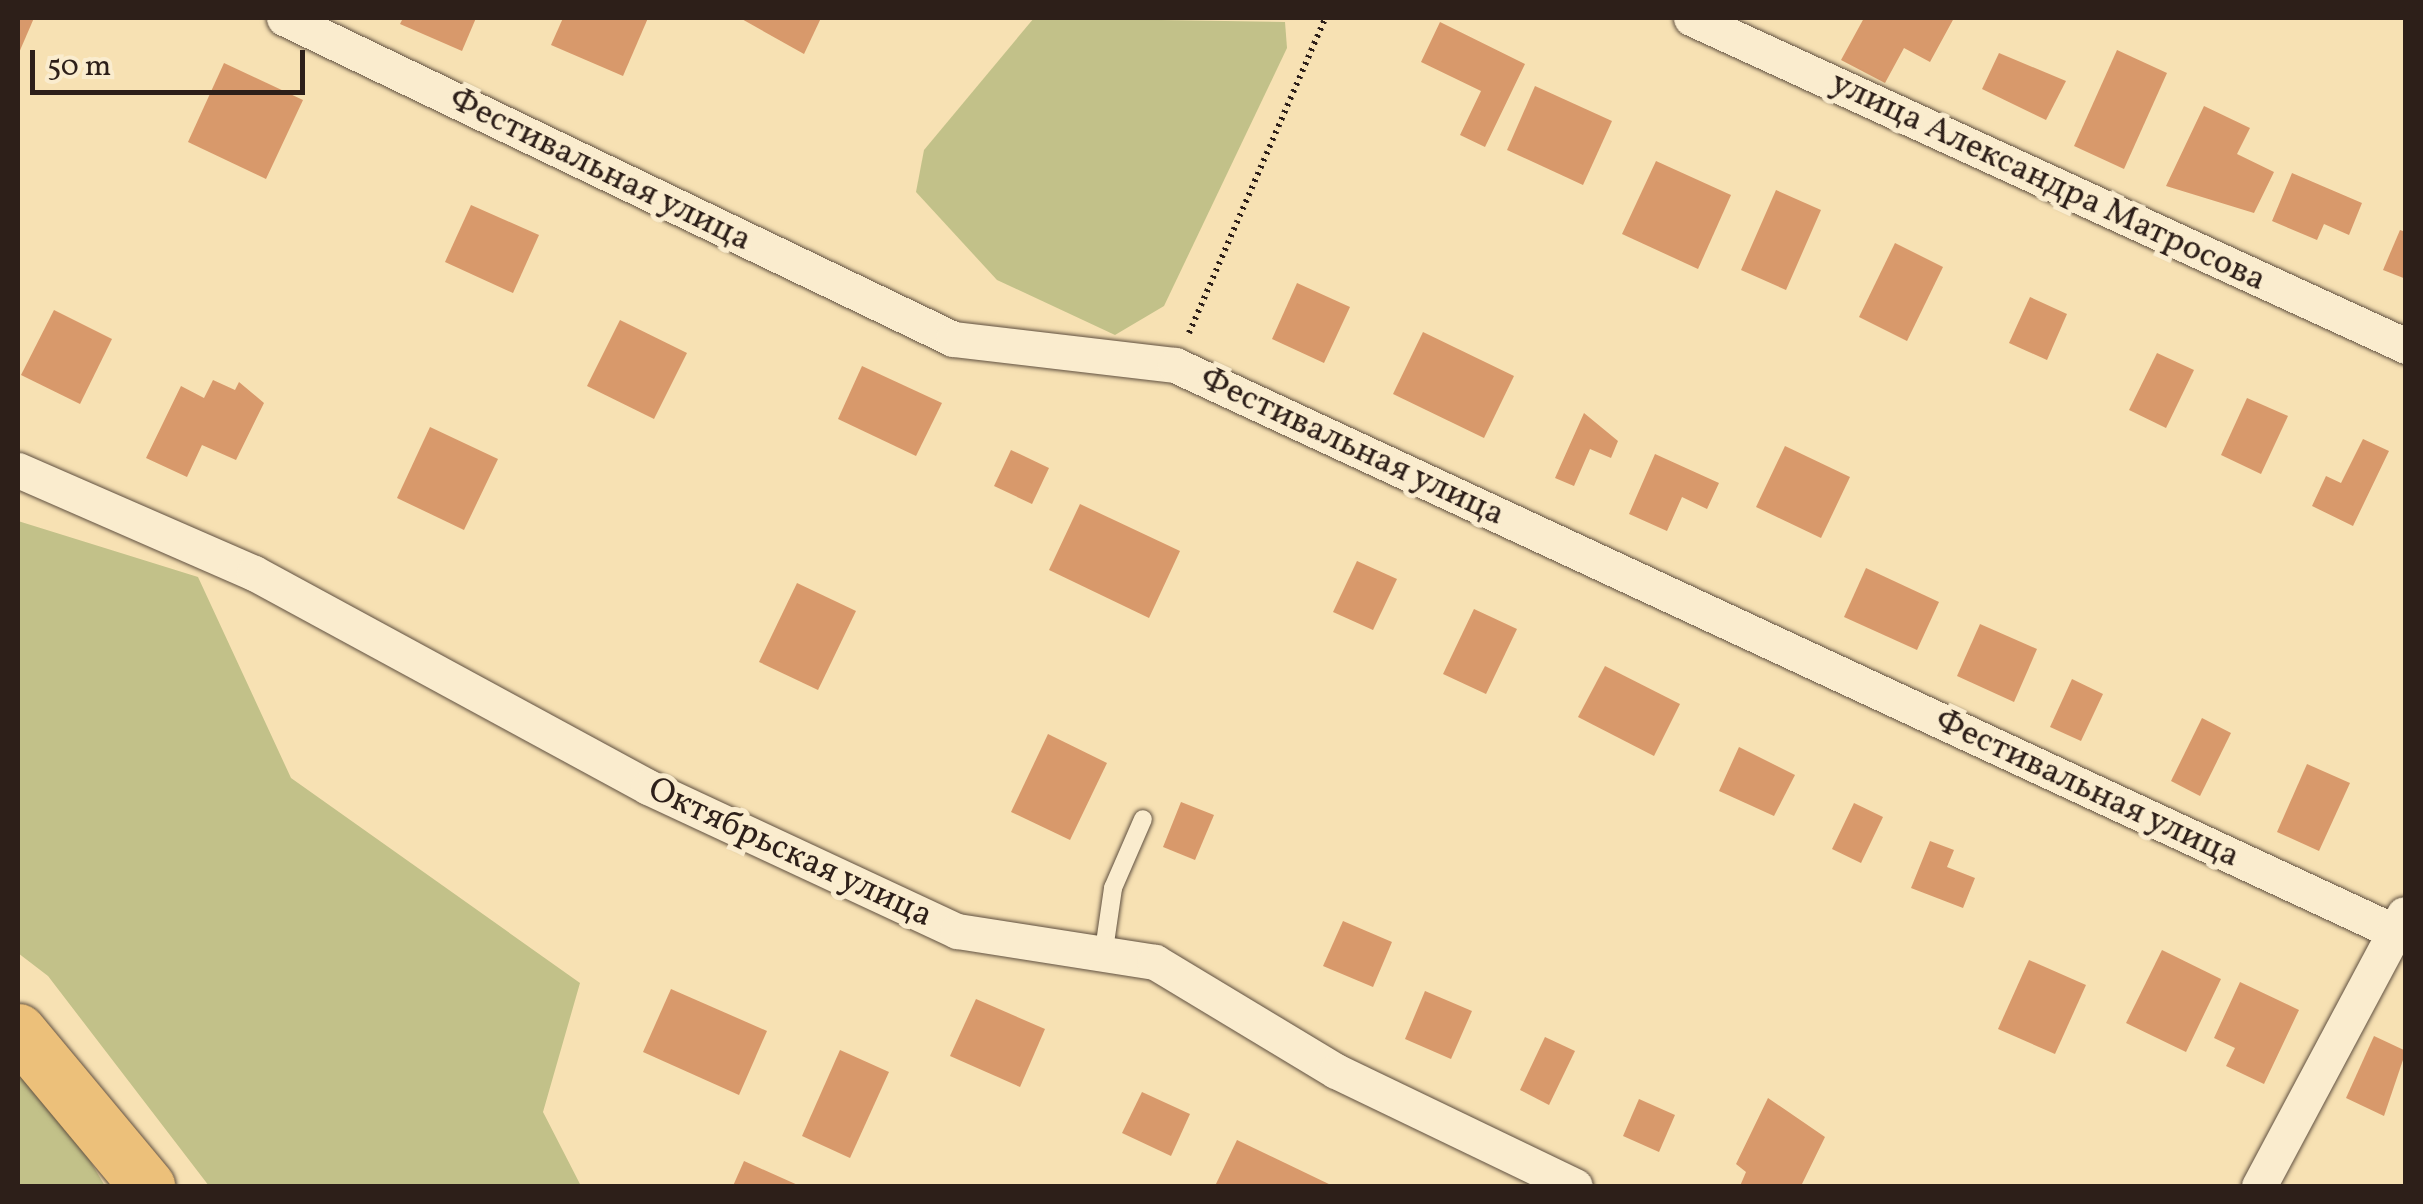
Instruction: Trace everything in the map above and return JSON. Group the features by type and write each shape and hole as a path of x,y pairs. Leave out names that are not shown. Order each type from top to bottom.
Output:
{"main road":[{"path":"18,1031 147,1186"}],"street":[{"name":"Фестивальная улица","path":"284,18 953,340 1175,365 2402,927"},
{"name":"улица Александра Матросова","path":"1692,18 2406,346"},
{"name":"Октябрьская улица","path":"18,470 254,573 613,769 957,931 1025,948 1104,950 1154,962 1336,1072 1575,1186"},
{"path":"2259,1186 2402,927"}],"lane":[{"path":"1104,950 1112,888 1144,819"}],"path":[{"path":"1175,365 1325,18"}],"shaded area":[{"path":"1034,18 1285,22 1287,48 1164,306 1115,335 997,280 916,192 924,150"},
{"path":"18,521 198,577 291,778 580,983 543,1112 581,1186 209,1186 48,976 18,953"},
{"path":"18,1071 60,1110 105,1186 18,1186"}],"building":[{"path":"18,18 34,18 18,55"},
{"path":"403,18 476,18 462,51 400,24"},
{"path":"563,18 648,18 623,76 551,45"},
{"path":"740,18 821,18 804,54"},
{"path":"1864,18 1954,18 1930,62 1904,48 1885,83 1841,60"},
{"path":"1440,22 1525,64 1485,147 1460,135 1481,91 1421,62"},
{"path":"2117,50 2167,73 2124,169 2074,146"},
{"path":"1999,53 2066,81 2046,120 1982,89"},
{"path":"224,63 303,100 266,179 188,142"},
{"path":"1535,86 1612,121 1583,185 1507,150"},
{"path":"2204,106 2250,128 2237,154 2274,172 2254,213 2166,186"},
{"path":"1656,161 1731,195 1698,269 1622,234"},
{"path":"2292,173 2362,203 2349,235 2324,224 2317,240 2272,221"},
{"path":"1776,190 1821,210 1786,290 1741,270"},
{"path":"471,205 539,235 513,293 445,262"},
{"path":"2400,230 2406,232 2406,279 2383,270"},
{"path":"1895,243 1943,267 1907,341 1859,317"},
{"path":"1297,283 1350,307 1324,363 1272,339"},
{"path":"2030,297 2067,314 2047,360 2009,343"},
{"path":"54,310 112,339 80,404 21,375"},
{"path":"620,320 687,353 654,419 587,386"},
{"path":"1423,332 1514,376 1484,438 1393,394"},
{"path":"2157,353 2194,370 2166,428 2129,410"},
{"path":"862,366 942,403 916,456 838,419"},
{"path":"213,380 235,390 239,382 264,403 236,460 202,445 187,477 146,458 181,386 204,398"},
{"path":"2247,398 2288,416 2261,474 2221,455"},
{"path":"1584,413 1618,441 1611,458 1590,449 1574,486 1555,478"},
{"path":"430,427 498,459 464,530 397,498"},
{"path":"2363,439 2389,451 2353,526 2312,506 2326,476 2341,483"},
{"path":"1785,446 1850,477 1821,538 1756,507"},
{"path":"1011,450 1049,468 1032,504 994,486"},
{"path":"1655,454 1719,483 1707,509 1682,497 1667,531 1629,514"},
{"path":"1080,504 1180,551 1149,618 1049,570"},
{"path":"1357,561 1397,579 1373,630 1333,612"},
{"path":"1866,568 1939,602 1917,650 1844,617"},
{"path":"797,583 856,611 818,690 759,662"},
{"path":"1474,609 1517,629 1486,694 1443,674"},
{"path":"1980,624 2037,649 2014,702 1957,676"},
{"path":"1605,666 1680,704 1654,756 1578,717"},
{"path":"2072,679 2103,694 2081,741 2050,727"},
{"path":"2202,718 2231,733 2200,796 2171,781"},
{"path":"1048,734 1107,763 1070,840 1011,812"},
{"path":"1739,747 1795,775 1774,816 1719,791"},
{"path":"2307,764 2350,783 2319,851 2277,832"},
{"path":"1181,802 1214,815 1195,860 1163,847"},
{"path":"1854,803 1883,817 1861,863 1832,849"},
{"path":"1930,841 1954,850 1947,867 1975,878 1963,908 1911,888"},
{"path":"1343,921 1392,942 1373,987 1323,966"},
{"path":"2162,950 2221,979 2186,1052 2126,1023"},
{"path":"2029,960 2086,985 2055,1054 1998,1029"},
{"path":"2240,982 2299,1010 2264,1084 2226,1066 2235,1048 2214,1038"},
{"path":"671,989 767,1031 739,1095 643,1052"},
{"path":"1425,991 1472,1011 1451,1059 1405,1039"},
{"path":"976,999 1045,1029 1020,1087 950,1056"},
{"path":"2374,1036 2406,1051 2384,1116 2346,1098"},
{"path":"1545,1037 1575,1051 1549,1105 1520,1090"},
{"path":"840,1050 889,1072 850,1158 802,1136"},
{"path":"1142,1092 1190,1114 1171,1156 1122,1133"},
{"path":"1768,1098 1825,1137 1801,1186 1740,1186 1746,1172 1736,1164"},
{"path":"1639,1099 1675,1115 1659,1152 1623,1136"},
{"path":"1237,1140 1333,1186 1215,1186"},
{"path":"744,1161 800,1186 733,1186"}]}
